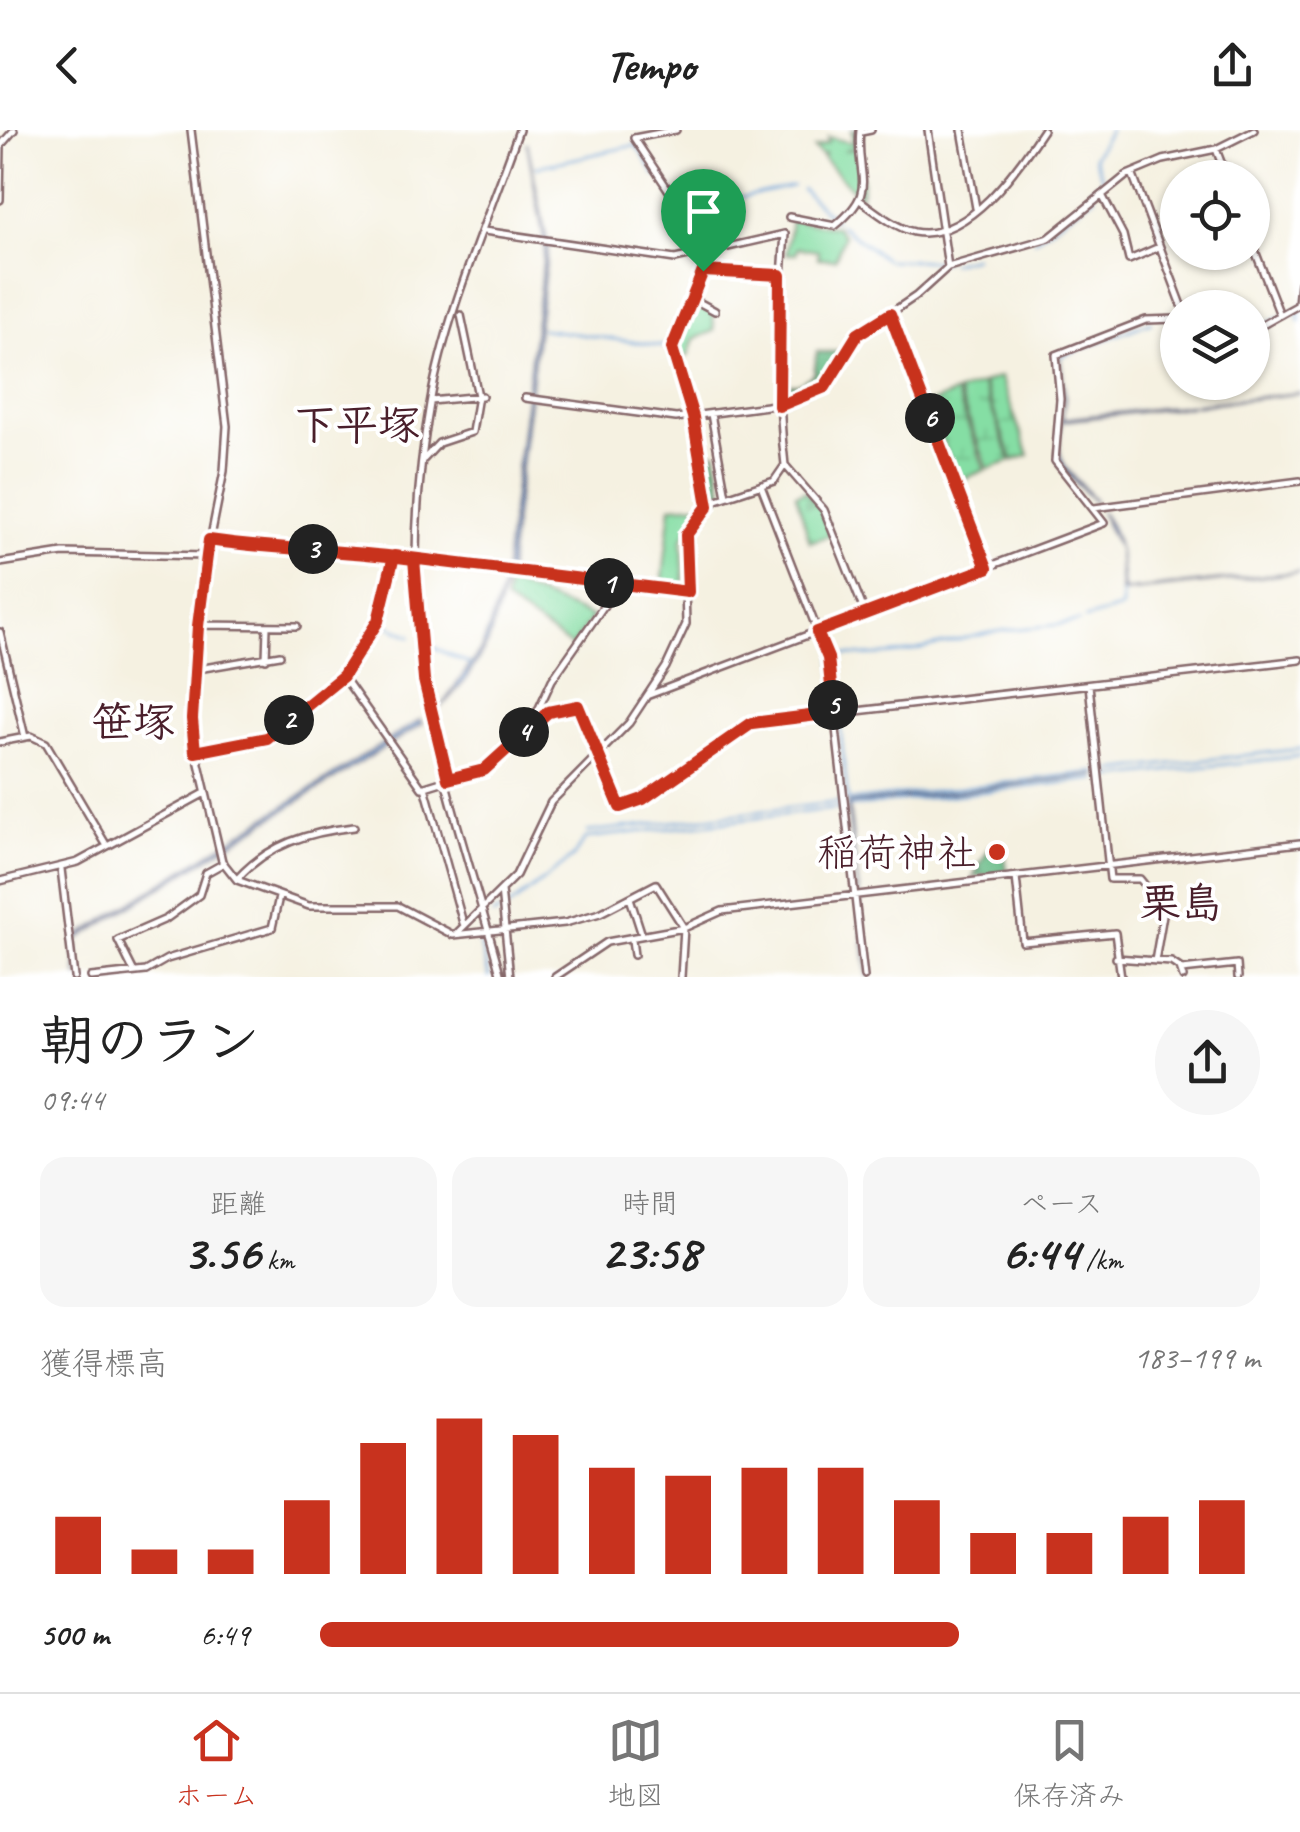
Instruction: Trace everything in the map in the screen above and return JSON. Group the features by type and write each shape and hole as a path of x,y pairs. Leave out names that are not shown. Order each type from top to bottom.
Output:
{"street":[{"path":"0,200 1,145 14,130"},
{"path":"190,130 227,426 224,472 206,556 192,719 195,752 224,863 237,880 309,906 398,906 456,934 565,923 600,913 656,884 684,928 681,977"},
{"path":"500,977 424,680 414,559 430,401 519,130"},
{"path":"676,130 634,138 711,251"},
{"path":"790,217 834,226 860,200 864,184 857,148 860,131 871,130"},
{"path":"928,130 948,267"},
{"path":"962,130 976,208"},
{"path":"860,200 905,229 919,233 942,228 976,208 1005,181 1043,130"},
{"path":"528,398 693,417 779,406 825,387 858,334 890,314 948,267 1049,238 1132,173 1163,160 1216,148 1252,131"},
{"path":"1216,148 1220,160"},
{"path":"1102,194 1129,260 1160,246 1132,173"},
{"path":"484,231 546,244 674,260 786,234 780,275 779,406 785,466 824,510 865,613"},
{"path":"708,506 693,417 672,348 711,251"},
{"path":"1262,270 1280,315"},
{"path":"703,271 780,275"},
{"path":"1270,320 1299,304 1300,283"},
{"path":"691,298 715,311"},
{"path":"422,459 450,437 472,432 480,396 461,314"},
{"path":"890,314 987,568"},
{"path":"649,695 1104,522 1054,461 1060,399 1056,354 1146,320 1160,320"},
{"path":"430,401 480,396"},
{"path":"711,414 726,496"},
{"path":"456,934 528,855 537,824 551,802 598,758 649,695 686,624 686,535 708,506 774,481 785,466"},
{"path":"1094,508 1300,481"},
{"path":"761,486 828,658 858,896 864,977"},
{"path":"209,540 394,556 688,592"},
{"path":"0,563 63,552 206,556"},
{"path":"195,752 267,738 343,676 378,621 394,556"},
{"path":"532,725 552,680 619,584"},
{"path":"198,626 297,626"},
{"path":"266,658 267,627"},
{"path":"0,632 25,736"},
{"path":"198,669 280,655"},
{"path":"424,787 484,770 548,712 578,706 620,807 628,806 752,723 1300,660"},
{"path":"343,676 424,787 464,924"},
{"path":"1089,685 1110,879 1140,879 1164,910 1155,961"},
{"path":"0,742 25,736 46,743 107,846"},
{"path":"0,881 62,869 206,793"},
{"path":"237,880 251,863 290,840 354,827"},
{"path":"556,977 607,942 684,928 722,911 1300,844"},
{"path":"134,972 118,940 174,914 200,895 206,873 224,863"},
{"path":"62,869 74,977"},
{"path":"1016,877 1024,942 1080,932 1115,933 1120,977"},
{"path":"500,890 510,977"},
{"path":"91,977 134,972 272,928 279,896"},
{"path":"630,898 642,935"},
{"path":"632,940 634,955"},
{"path":"1116,958 1171,962 1182,973 1237,964 1238,977"},
{"path":"568,968 572,977"}],"green space":[{"path":"852,130 859,131 855,148 844,150 856,149 863,184 860,198 823,158 826,153 822,156 814,148 828,143 828,137 853,143"},
{"path":"791,220 836,227 844,236 835,259 818,258 818,251 797,248 796,254 786,254"},
{"path":"694,302 713,312 714,331 694,339 688,356 678,358 676,346"},
{"path":"817,352 842,352 825,383 784,400 784,385 799,384 814,374"},
{"path":"1000,377 1029,455 1013,461 983,383"},
{"path":"982,384 1011,461 988,469 958,392"},
{"path":"956,393 985,470 958,481 928,404"},
{"path":"715,452 723,493 710,498 703,455"},
{"path":"805,491 819,505 831,535 810,542 796,494"},
{"path":"703,504 682,540 684,587 662,587 671,506"},
{"path":"508,583 592,617 572,647 505,601"},
{"path":"990,846 1004,846 1007,873 973,877"}],"water":[{"path":"527,142 548,246 508,573 488,643 465,681 441,707 482,648 502,590 545,246"},
{"path":"1240,400 1062,421 1062,419"},
{"path":"1059,445 1066,468 1095,502 1063,470 1058,459"},
{"path":"1100,511 1112,529 1118,549"},
{"path":"1119,554 1123,591 1300,572 1121,592"},
{"path":"420,720 422,724 77,940 78,977 74,939"},
{"path":"1097,775 849,805 868,977 847,804"}],"waterway":[{"path":"1034,240 1094,197 1092,188 1103,180 1094,156 1110,130"},
{"path":"537,167 636,145 656,176"},
{"path":"687,209 793,186"},
{"path":"802,189 835,220"},
{"path":"840,225 886,260 944,261"},
{"path":"951,263 974,257"},
{"path":"1270,322 1298,309 1300,322"},
{"path":"1061,356 1151,322"},
{"path":"542,329 669,347 678,323"},
{"path":"1085,619 1122,608 1122,593"},
{"path":"838,710 832,658 837,654 902,653 1000,631 1079,621"},
{"path":"381,622 411,636"},
{"path":"431,646 469,664"},
{"path":"839,716 848,801 1096,772"},
{"path":"1101,772 1300,749"},
{"path":"1103,778 1300,756"},
{"path":"849,807 1096,779"},
{"path":"587,832 840,802"},
{"path":"506,909 573,857 586,838 841,808"},
{"path":"493,915 499,911"},
{"path":"478,936 489,977"}],"place":[{"name":"稲荷神社","path":"997,852"}],"district":[{"name":"下平塚","path":"357,424"},
{"name":"笹塚","path":"133,721"},
{"name":"栗島","path":"1181,902"}],"route":[{"path":"703,271 672,348 693,417 708,506 686,535 688,592 394,556 378,621 343,676 267,738 195,752 192,719 198,626 209,540 274,549 327,548 394,556 414,559 424,680 448,779 484,770 548,712 578,706 620,807 628,806 752,723 834,713 828,658 817,632 987,568 890,314 858,334 825,387 779,406 780,275 703,271"}]}
